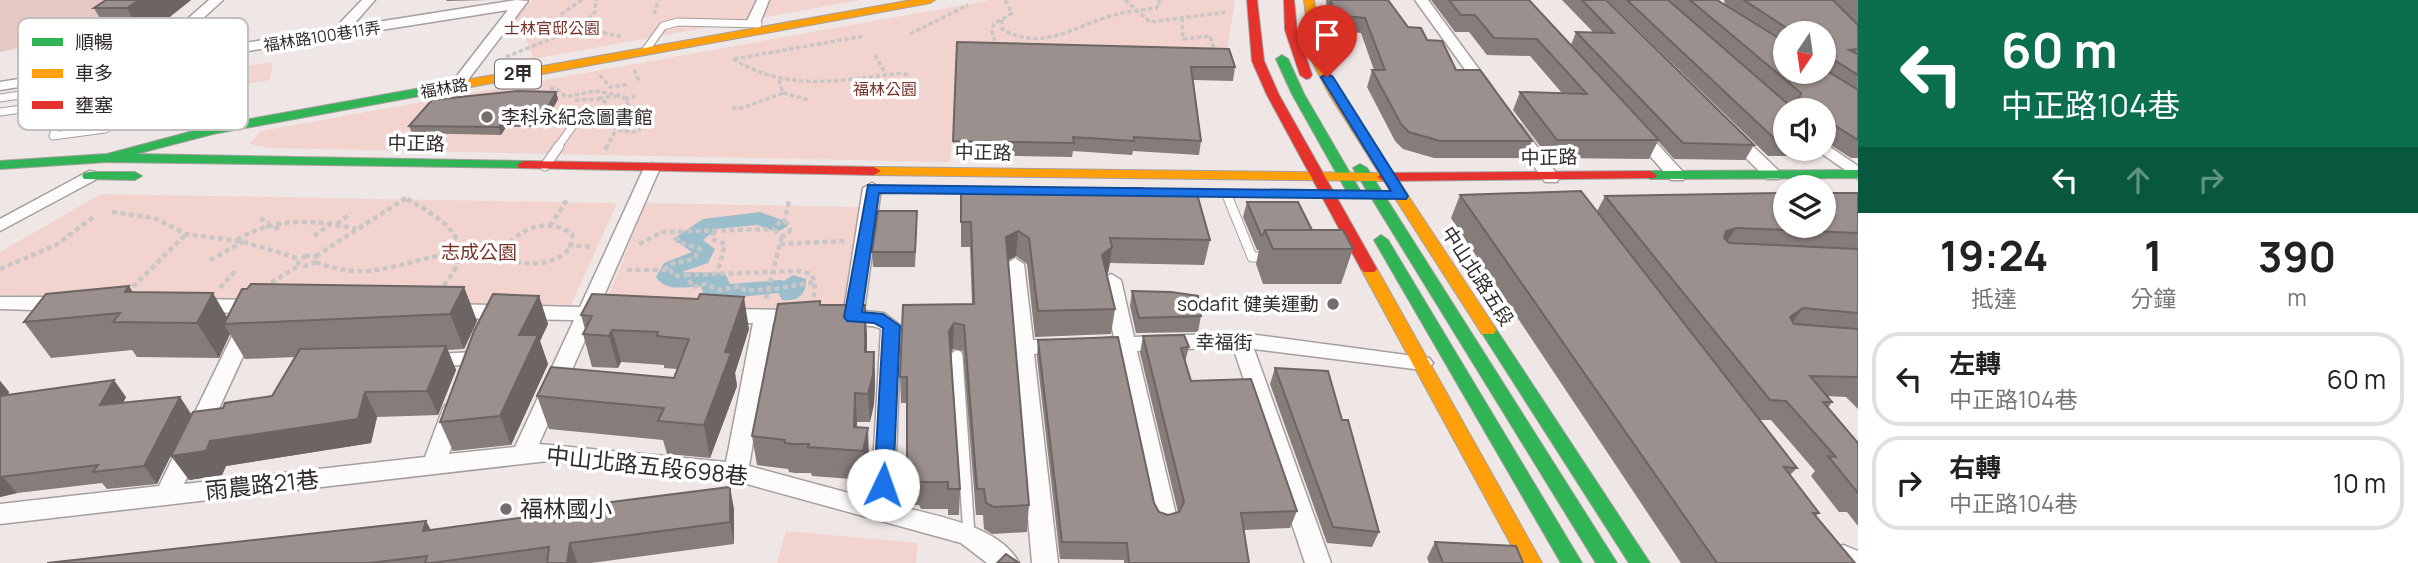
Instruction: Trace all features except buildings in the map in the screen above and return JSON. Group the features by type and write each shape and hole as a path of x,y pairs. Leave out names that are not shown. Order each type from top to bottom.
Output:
{"main road":[{"name":"福林路","path":"248,124 930,0"},
{"path":"1252,0 1258,61 1319,178 1319,196 1422,363 1532,563"},
{"path":"1275,0 1276,35 1283,61 1298,94 1359,200"},
{"path":"1289,0 1290,30 1298,58 1314,93 1606,563"},
{"name":"中山北路五段","path":"1309,0 1318,61 1335,94 1640,563"},
{"name":"福林路","path":"0,166 21,162 107,159 212,130"},
{"name":"中正路","path":"107,159 545,166 645,180 1389,179 1858,174"},
{"name":"2甲","path":"89,176 107,159"},
{"path":"0,179 149,176"},
{"path":"1319,196 1359,200 1376,196 1424,196"},
{"path":"1374,227 1572,563"}],"street":[{"path":"197,18 217,0"},
{"path":"338,33 369,0"},
{"path":"752,23 763,0"},
{"path":"1421,0 1493,98"},
{"path":"456,86 521,2"},
{"name":"福林路100巷11弄","path":"248,48 521,2"},
{"name":"福林路100巷11弄","path":"0,86 18,83"},
{"path":"1509,120 1551,178"},
{"path":"1628,122 1677,176"},
{"path":"1721,124 1773,175"},
{"path":"1836,157 1858,174"},
{"path":"0,226 89,176"},
{"path":"523,455 645,180"},
{"path":"853,317 872,188"},
{"path":"1015,264 1045,563"},
{"path":"1111,280 1166,519"},
{"path":"173,306 257,299 282,307"},
{"path":"167,495 257,299"},
{"path":"2,306 90,304"},
{"path":"431,305 495,312 626,314"},
{"path":"433,466 472,359 495,312"},
{"path":"695,315 877,318 891,326 882,511"},
{"path":"736,472 764,317"},
{"path":"1241,340 1318,563"},
{"name":"幸福街","path":"1024,347 1241,340 1422,363"},
{"path":"406,361 472,359"},
{"name":"中山北路五段698巷","path":"523,455 548,452 736,472 969,535 1006,563"},
{"name":"雨農路21巷","path":"0,514 523,455"},
{"path":"1826,534 1850,560"}],"lane":[{"path":"645,51 663,26 678,22 790,25"},
{"path":"0,98 18,95"},
{"path":"0,112 18,109"},
{"path":"545,166 575,124"},
{"path":"55,130 53,136 92,130"},
{"path":"1228,195 1252,257 1280,257"},
{"path":"957,356 969,535"}],"path":[{"path":"582,0 559,19 577,28 624,38"},
{"path":"503,58 577,28 595,12 596,0"},
{"path":"654,14 659,0"},
{"path":"998,54 992,32 994,24 1012,13 1005,0"},
{"path":"1125,0 1150,22 1228,12"},
{"path":"1002,20 1002,29 1010,35 1026,39 1045,38 1064,35 1108,17 1156,8 1160,4 1158,0"},
{"path":"910,34 968,5"},
{"path":"1182,18 1183,39 1210,36 1218,59"},
{"path":"733,59 864,36 866,40"},
{"path":"726,49 733,59 754,74 779,80 817,83 886,74 907,75 909,88 900,91"},
{"path":"875,55 886,74"},
{"path":"632,66 640,83"},
{"path":"598,72 610,87 629,84"},
{"path":"779,80 783,93"},
{"path":"541,88 557,89 566,97 580,93 610,92 624,98 628,104 617,120 614,126 616,130 604,152"},
{"path":"580,93 584,97"},
{"path":"732,108 742,108 783,93 808,100"},
{"path":"575,100 584,97 599,99 635,96"},
{"path":"594,119 606,110 607,103 599,99"},
{"path":"535,114 566,119"},
{"path":"575,124 594,119 617,120"},
{"path":"616,130 635,132 641,129"},
{"path":"257,299 300,262 316,259 356,229 408,197 446,222 460,253 459,261 431,305"},
{"path":"550,226 568,198"},
{"path":"637,245 655,233 775,229 785,223 789,201"},
{"path":"112,212 154,218 186,234 244,242 300,262 316,259 331,270 367,274 460,253 540,264 560,257 570,245 572,234 550,226 522,232 509,243 458,246"},
{"path":"314,236 351,212"},
{"path":"315,221 322,215"},
{"path":"0,269 56,245 95,216"},
{"path":"260,218 267,225 280,229"},
{"path":"236,241 267,225 315,221 356,229"},
{"path":"764,317 782,236 792,229 785,223"},
{"path":"775,229 782,236"},
{"path":"714,230 712,239 725,244 717,274"},
{"path":"664,270 671,264 694,259 700,249 677,241 680,231"},
{"path":"127,294 186,234"},
{"path":"780,244 864,240"},
{"path":"210,261 244,242"},
{"path":"509,243 509,260"},
{"path":"570,245 590,247"},
{"path":"217,292 237,269"},
{"path":"627,270 673,271 674,276 773,271 811,274 815,282 813,307"},
{"path":"687,275 693,287 705,284 713,287 769,290 815,282"}],"green space":[{"name":"士林官邸公園","path":"533,0 860,0 533,59 525,34 509,23"},
{"name":"福林公園","path":"991,0 1235,0 1226,57 960,52 950,162 270,148 249,144 261,131"},
{"path":"273,62 270,80 248,84 248,66"},
{"name":"志成公園","path":"101,194 617,203 571,305 0,295 0,252"},
{"path":"646,203 860,207 846,311 604,306"},
{"path":"786,531 918,543 916,563 777,563"}],"shaded area":[{"path":"0,0 123,0 103,18 18,18 18,48 0,52"}],"water":[{"path":"793,275 806,279 805,289 800,296 792,300 782,300 778,292 782,282"}],"waterway":[{"path":"777,226 760,218 710,223 697,235 684,239 704,249 700,258 672,268 667,277 673,280 717,278 720,282 711,288 722,292 780,287"}],"traffic: fast":[{"path":"1282,59 1298,94 1354,192"},
{"path":"248,123 432,90"},
{"path":"0,165 107,158 212,130"},
{"path":"107,158 524,165"},
{"path":"1360,168 1607,563"},
{"path":"1650,175 1858,174"},
{"path":"89,176 135,176"},
{"path":"1381,240 1572,563"},
{"path":"1488,330 1640,563"}],"traffic: slow":[{"path":"432,90 930,0"},
{"path":"1309,0 1318,61 1335,94 1488,330"},
{"path":"874,171 1384,177"},
{"path":"1369,269 1532,563"}],"traffic: jam":[{"path":"1252,0 1258,61 1273,95 1369,269"},
{"path":"1289,0 1291,30 1306,75"},
{"path":"524,165 874,171"},
{"path":"1384,177 1650,175"}],"place":[{"name":"李科永紀念圖書館","path":"487,117"},
{"name":"sodafit 健美運動","path":"1333,304"},
{"name":"福林國小","path":"506,509"}],"route":[{"path":"883,485 891,326 877,318 853,317 873,188 1401,196 1335,94 1327,77"}]}
